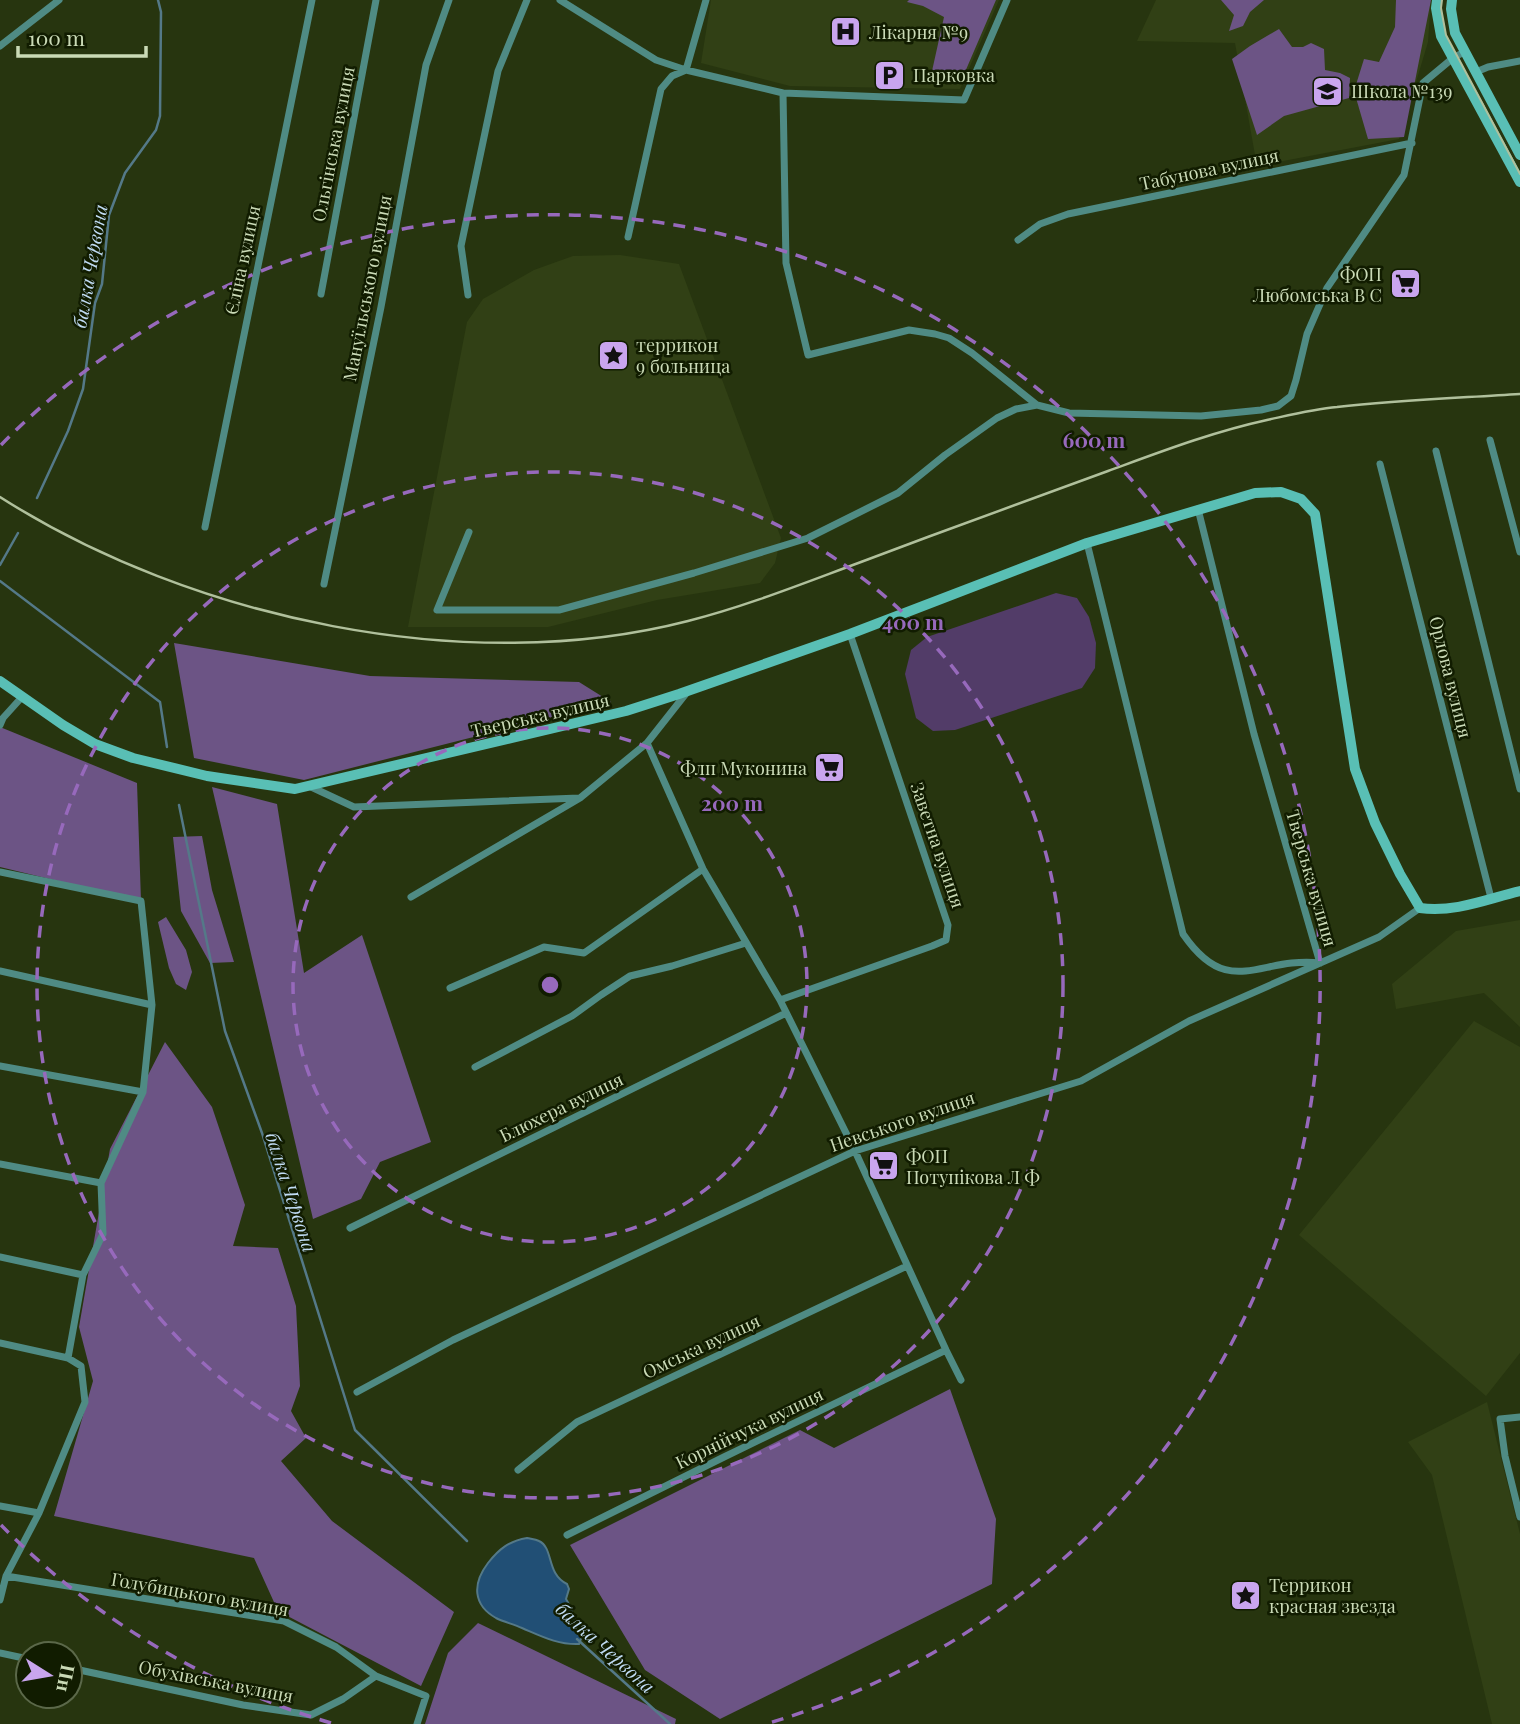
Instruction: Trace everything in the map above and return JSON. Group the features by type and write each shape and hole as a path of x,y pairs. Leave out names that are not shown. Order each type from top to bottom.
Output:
{"main road":[{"path":"1437,0 1441,36 1520,182"},
{"path":"1452,0 1455,33 1520,155"},
{"name":"Тверська вулиця","path":"0,681 95,744 133,758 207,776 295,789 626,711 850,634 1087,543 1255,493 1281,492 1301,499 1315,514 1355,769 1375,823 1420,908"},
{"path":"1420,908 1450,909 1520,891"}],"street":[{"path":"0,46 59,0"},
{"name":"Єліна вулиця","path":"205,527 312,0"},
{"name":"Ольгінська вулиця","path":"321,294 376,0"},
{"name":"Мануїльського вулиця","path":"324,584 381,307 426,65 449,0"},
{"path":"468,295 461,246 498,71 527,0"},
{"path":"560,0 656,60 687,70 783,93 964,100 1007,0"},
{"path":"687,70 706,0"},
{"path":"783,93 786,262 808,355 909,330 935,334 949,338 972,353 1037,405 1069,413 1201,416 1261,410 1278,406 1291,396 1307,334 1328,288 1404,175 1423,83 1464,52"},
{"path":"1476,72 1520,61"},
{"path":"628,237 661,89 672,76 687,70"},
{"name":"Табунова вулиця","path":"1018,240 1040,224 1068,214 1412,142"},
{"path":"469,532 437,610 559,610 808,538 898,493 997,418 1037,405"},
{"path":"1490,440 1520,552"},
{"path":"1436,451 1520,789"},
{"name":"Орлова вулиця","path":"1380,464 1491,898"},
{"name":"Тверська вулиця","path":"1087,543 1184,934 1204,960 1220,969 1238,973 1304,961 1320,963 1254,734 1198,509"},
{"name":"Заветна вулиця","path":"780,1000 946,940 948,925 850,634"},
{"path":"411,897 580,798 646,743 689,691"},
{"path":"0,725 22,697"},
{"path":"646,743 704,869 780,1000 855,1151 961,1380"},
{"path":"308,786 354,807 580,798"},
{"path":"450,988 544,947 584,953 704,869"},
{"path":"0,872 141,901 152,1005 143,1093 101,1183 103,1234 83,1275 68,1358"},
{"name":"Невського вулиця","path":"357,1392 453,1340 855,1151 1081,1081 1189,1021 1379,937 1420,908"},
{"path":"475,1067 572,1016 630,976 746,943"},
{"path":"0,971 152,1005"},
{"name":"Блюхера вулиця","path":"350,1228 786,1013"},
{"path":"0,1066 143,1093"},
{"path":"0,1164 101,1183"},
{"path":"0,1257 83,1275"},
{"name":"Омська вулиця","path":"518,1470 577,1422 907,1266"},
{"path":"0,1343 68,1358 81,1366 85,1402 40,1513 6,1576 0,1601"},
{"name":"Корнійчука вулиця","path":"567,1535 946,1350"},
{"path":"1520,1418 1500,1419 1505,1457 1520,1517"},
{"path":"0,1506 40,1513"},
{"name":"Голубицького вулиця","path":"6,1576 284,1621 336,1647 376,1676"},
{"name":"Обухівська вулиця","path":"84,1671 243,1705 311,1715 343,1699 376,1676"},
{"path":"376,1676 426,1696 417,1724"}],"shaded area":[{"name":"Лікарня №9","path":"711,0 999,0 960,89 790,86 701,63"},
{"path":"996,0 965,72 957,79 930,80 944,17 923,6 907,2"},
{"name":"Школа №139","path":"1156,0 1431,0 1428,42 1399,139 1257,166 1235,43 1137,41"},
{"path":"1221,0 1264,0 1250,12 1243,26 1229,31 1234,15"},
{"path":"1396,0 1431,0 1404,137 1368,139 1354,91 1364,59 1379,62 1395,27"},
{"path":"1279,29 1292,47 1303,47 1311,43 1324,49 1325,70 1350,78 1349,98 1284,116 1257,135 1232,59"},
{"path":"620,255 679,264 781,538 775,563 760,583 657,600 548,627 408,627 467,322 483,299 534,270 573,256"},
{"path":"1056,593 1077,598 1089,617 1096,643 1095,668 1082,688 955,730 933,731 916,718 905,674 911,650 927,637"},
{"path":"174,643 370,676 579,682 611,702 304,780 194,758"},
{"path":"0,727 137,783 141,901 0,867"},
{"path":"212,787 277,804 304,973 362,935 431,1142 380,1162 361,1199 313,1219"},
{"path":"202,836 212,890 234,962 210,963 181,911 173,837"},
{"path":"166,917 186,950 192,972 186,990 176,984 169,968 158,922"},
{"path":"1520,920 1520,1027 1484,993 1396,1009 1392,984 1456,931"},
{"path":"1474,1021 1520,1047 1520,1353 1486,1396 1299,1235"},
{"path":"165,1042 212,1107 245,1205 233,1246 278,1248 296,1306 300,1386 291,1411 306,1438 281,1461 332,1521 454,1612 421,1686 278,1611 254,1558 54,1516 93,1381 79,1327 110,1149"},
{"path":"950,1389 996,1519 992,1584 720,1719 645,1670 570,1545 800,1430 834,1448"},
{"path":"1487,1402 1520,1534 1520,1724 1492,1724 1432,1475 1408,1442"},
{"path":"478,1623 676,1719 675,1724 425,1724 448,1653"}],"water":[{"path":"527,1538 544,1544 556,1574 567,1584 569,1589 566,1599 582,1636 579,1644 550,1639 499,1619 488,1613 479,1600 477,1586 488,1563 505,1546"}],"waterway":[{"name":"балка Червона","path":"37,498 68,431 83,389 95,303 102,284 109,215 125,173 156,130 160,116 161,12 158,0"},
{"name":"балка Червона","path":"0,565 18,533"},
{"name":"балка Червона","path":"0,581 160,702 167,747"},
{"name":"балка Червона","path":"179,805 225,1031 262,1133 355,1430 467,1541"},
{"name":"балка Червона","path":"577,1639 670,1724"}],"tram line":[{"path":"1442,0 1446,35 1520,174"}],"railway":[{"path":"0,497 75,540 157,576 243,605 333,626 424,639 514,643 603,637 688,621 754,601 1206,436 1247,425 1328,408 1520,394"}],"place":[{"name":"Лікарня №9","path":"846,32"},
{"name":"Парковка","path":"890,75"},
{"name":"Школа №139","path":"1328,91"},
{"name":"ФОП Любомська В С","path":"1405,284"},
{"name":"террикон 9 больница","path":"613,355"},
{"name":"Флп Муконина","path":"830,768"},
{"name":"ФОП Потупікова Л Ф","path":"883,1166"},
{"name":"Террикон красная звезда","path":"1246,1595"}]}
